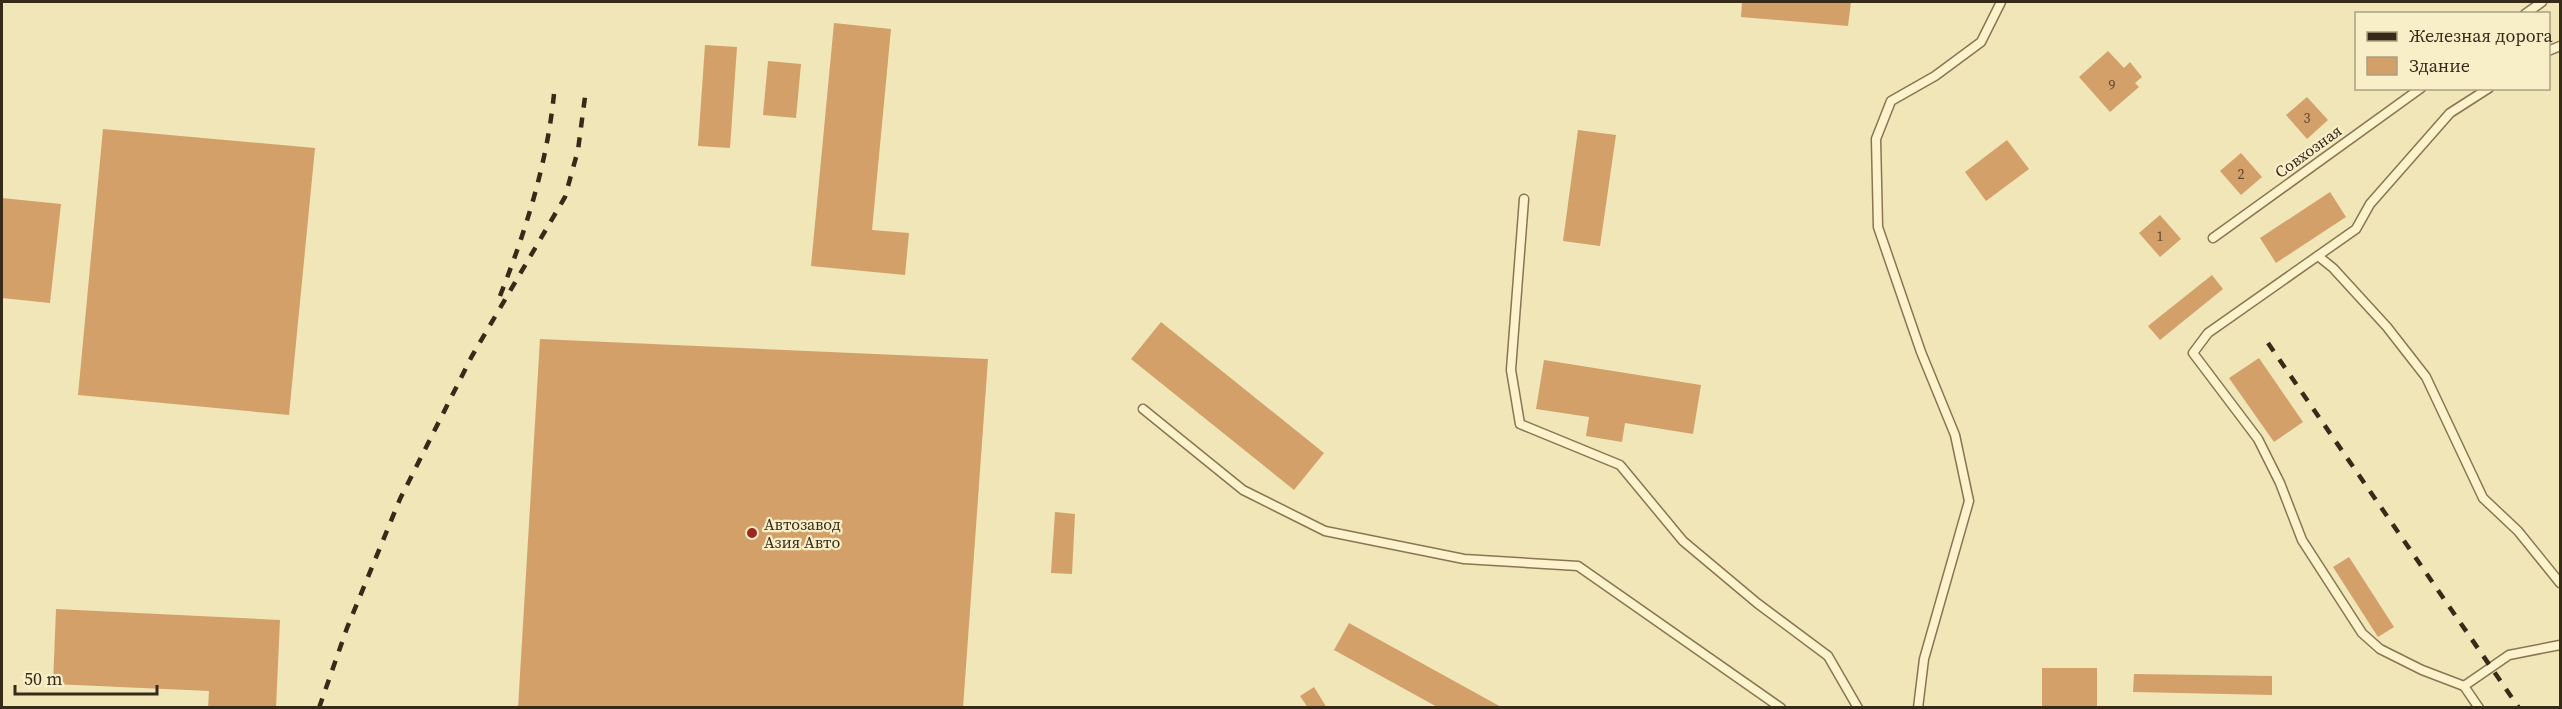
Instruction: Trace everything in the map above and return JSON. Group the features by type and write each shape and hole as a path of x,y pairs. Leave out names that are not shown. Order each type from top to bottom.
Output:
{"lane":[{"path":"1918,708 1924,659 1969,501 1954,435 1921,352 1878,227 1876,139 1891,101 1935,76 1981,42 2001,2"},
{"path":"2528,12 2542,2"},
{"name":"Совхозная","path":"2213,238 2418,90"},
{"path":"2479,708 2464,686 2422,670 2380,650 2362,633 2302,540 2280,483 2258,439 2193,353 2208,333 2356,229 2370,204 2450,113 2486,90"},
{"path":"1524,199 1511,370 1520,424 1620,465 1683,541 1757,603 1828,656 1858,708"},
{"path":"2318,256 2333,268 2387,327 2427,377 2484,498 2518,531 2560,583"},
{"path":"1143,409 1243,490 1325,531 1464,559 1578,566 1781,708"},
{"path":"2464,686 2509,655 2560,645"}],"building":[{"path":"1742,2 1851,2 1848,26 1741,17"},
{"path":"834,23 891,29 872,230 909,233 905,275 811,266"},
{"path":"705,45 737,47 730,148 698,146"},
{"path":"2108,51 2124,68 2130,62 2142,77 2135,83 2139,87 2110,112 2079,77"},
{"path":"768,61 801,64 796,118 763,115"},
{"path":"2307,97 2328,120 2307,139 2286,115"},
{"path":"103,129 315,148 289,415 78,395"},
{"path":"1578,130 1616,135 1600,246 1563,241"},
{"path":"2007,140 2029,169 1986,201 1965,172"},
{"path":"2241,153 2262,177 2241,195 2220,171"},
{"path":"2330,192 2346,217 2276,263 2260,238"},
{"path":"2,198 61,204 50,303 2,298"},
{"path":"2160,215 2181,239 2160,257 2139,233"},
{"path":"2212,275 2223,289 2160,340 2148,326"},
{"path":"1161,322 1324,453 1294,490 1131,359"},
{"name":"Автозавод Азия Авто","path":"540,339 988,359 963,708 518,708"},
{"path":"2259,358 2303,422 2274,442 2229,378"},
{"path":"1544,360 1701,385 1693,434 1625,423 1622,442 1586,436 1589,417 1536,409"},
{"path":"1055,512 1075,514 1072,574 1051,573"},
{"path":"2349,557 2394,627 2378,637 2333,567"},
{"path":"56,609 280,620 276,708 208,708 209,691 53,684"},
{"path":"1349,623 1503,708 1439,708 1334,650"},
{"path":"2042,668 2097,668 2097,708 2042,708"},
{"path":"2134,674 2272,676 2272,695 2133,692"},
{"path":"1314,687 1327,708 1308,708 1300,696"}],"railway":[{"path":"500,296 541,171 554,94"},
{"path":"319,708 347,628 400,499 472,356 565,197 578,150 585,97"},
{"path":"2268,343 2519,708"}],"place":[{"name":"Автозавод Азия Авто","path":"752,533"}]}
